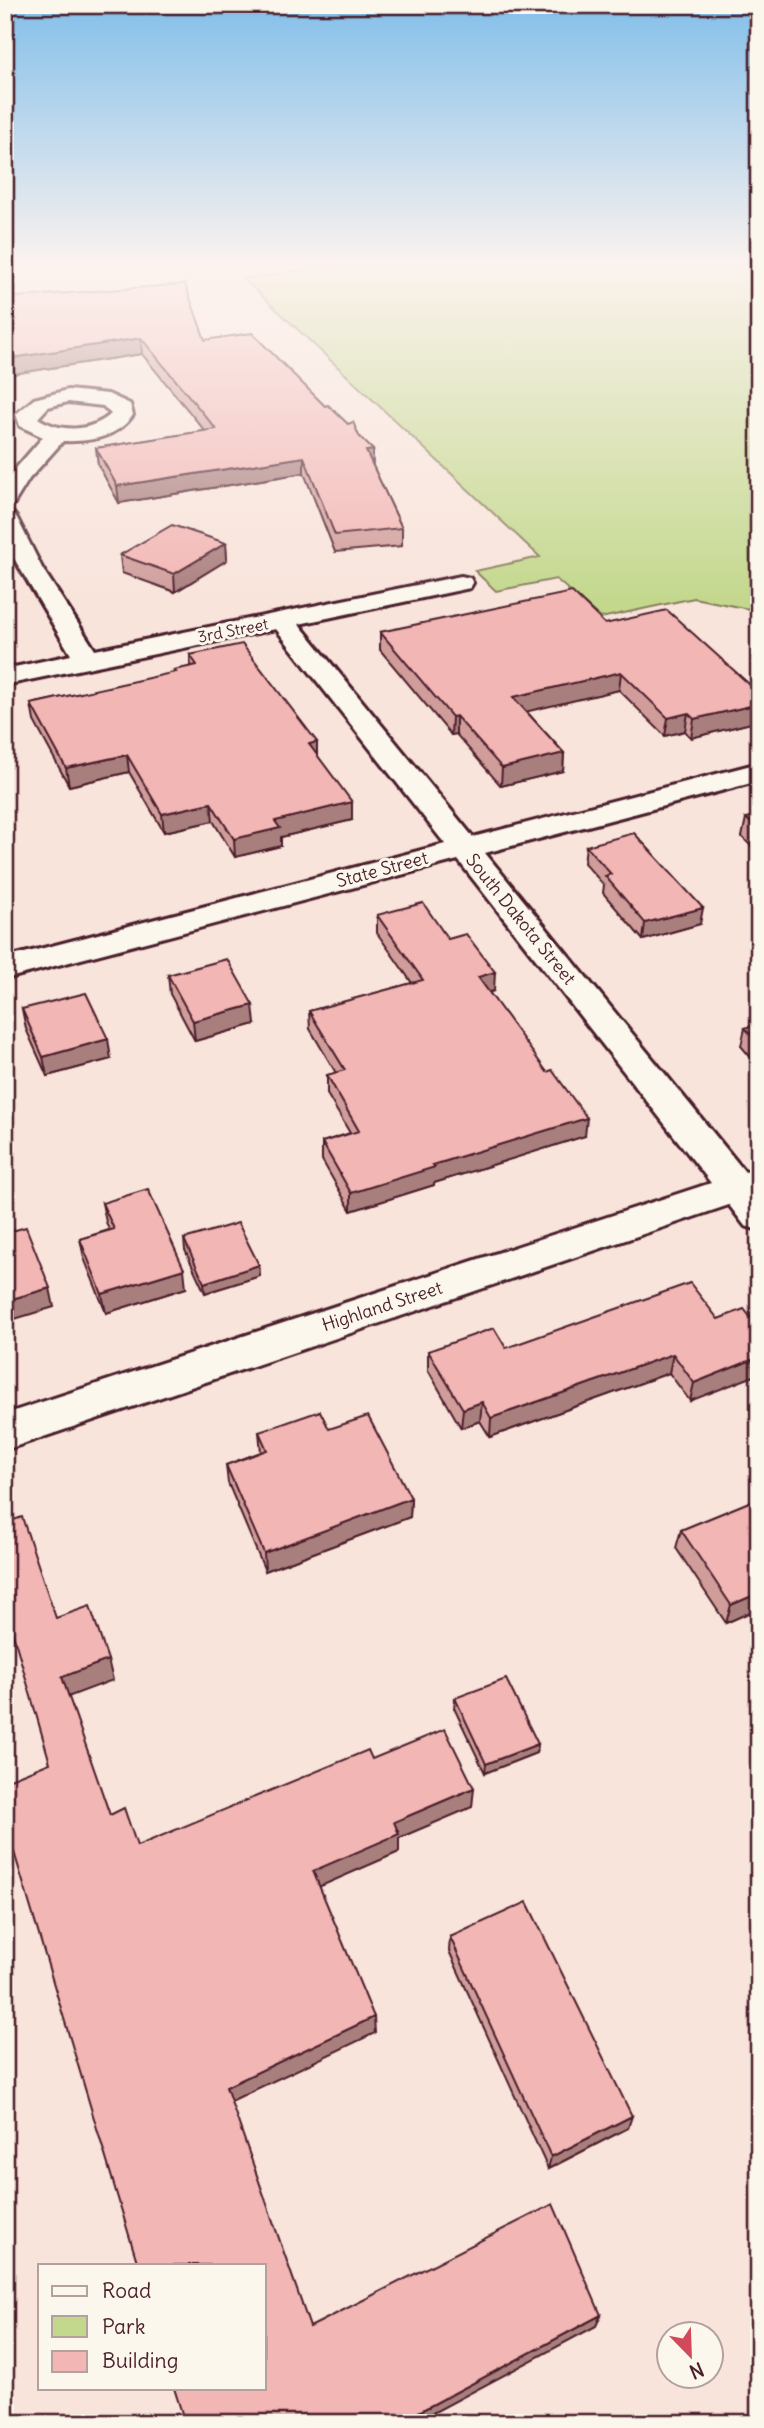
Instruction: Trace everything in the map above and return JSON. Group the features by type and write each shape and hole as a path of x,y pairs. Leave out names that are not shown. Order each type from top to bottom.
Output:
{"street":[{"path":"5,500 20,476 58,433"},
{"path":"5,518 30,568 87,659"},
{"name":"3rd Street","path":"5,677 461,583"},
{"name":"South Dakota Street","path":"284,621 464,847 751,1195"},
{"name":"State Street","path":"5,969 759,772"},
{"name":"Highland Street","path":"5,1432 751,1195"}],"green space":[{"path":"347,375 759,375 759,611 694,598 601,618 556,579 496,591 475,571 540,557"}],"building":[{"path":"172,375 294,375 325,406 328,405 348,424 353,422 359,436 373,450 366,451 402,528 335,535 304,457 117,486 96,448 216,429"},
{"path":"172,525 226,543 174,574 120,555"},
{"path":"572,592 605,624 667,610 759,693 759,704 694,719 688,713 668,718 621,672 513,697 564,753 502,768 456,716 452,717 380,632"},
{"path":"242,644 317,742 309,744 352,802 275,821 280,828 234,839 211,803 162,814 127,755 66,768 31,704 176,672 174,670 197,665 190,655"},
{"path":"759,815 759,831 746,818"},
{"path":"634,833 703,908 645,923 605,876 611,874 586,846"},
{"path":"423,903 448,939 466,934 495,972 478,977 547,1072 552,1070 587,1118 351,1193 322,1142 359,1131 327,1075 345,1070 309,1011 423,980 377,915"},
{"path":"227,959 253,1005 193,1021 168,975"},
{"path":"86,993 108,1039 43,1057 22,1009"},
{"path":"759,1024 759,1044 745,1028"},
{"path":"148,1189 184,1269 102,1294 80,1239 114,1229 102,1203"},
{"path":"238,1223 259,1265 204,1283 184,1239"},
{"path":"26,1227 50,1288 5,1301 5,1233"},
{"path":"690,1283 718,1319 744,1309 759,1328 759,1357 694,1383 673,1354 491,1418 482,1402 463,1409 428,1351 494,1328 506,1348"},
{"path":"320,1411 329,1429 368,1416 411,1498 264,1553 226,1465 267,1450 259,1432"},
{"path":"759,1498 759,1593 731,1605 681,1530"},
{"path":"22,1517 56,1618 90,1606 108,1660 62,1677 110,1815 124,1808 137,1846 368,1750 372,1759 445,1729 474,1788 394,1822 399,1834 313,1871 374,2017 226,2087 310,2327 553,2204 601,2315 398,2423 185,2423 175,2390 266,2390 266,2264 138,2264 5,1822 5,1781 50,1763 8,1616 5,1617 5,1523"},
{"path":"506,1679 538,1744 486,1764 455,1698"},
{"path":"527,1902 632,2116 551,2157 450,1937"}]}
